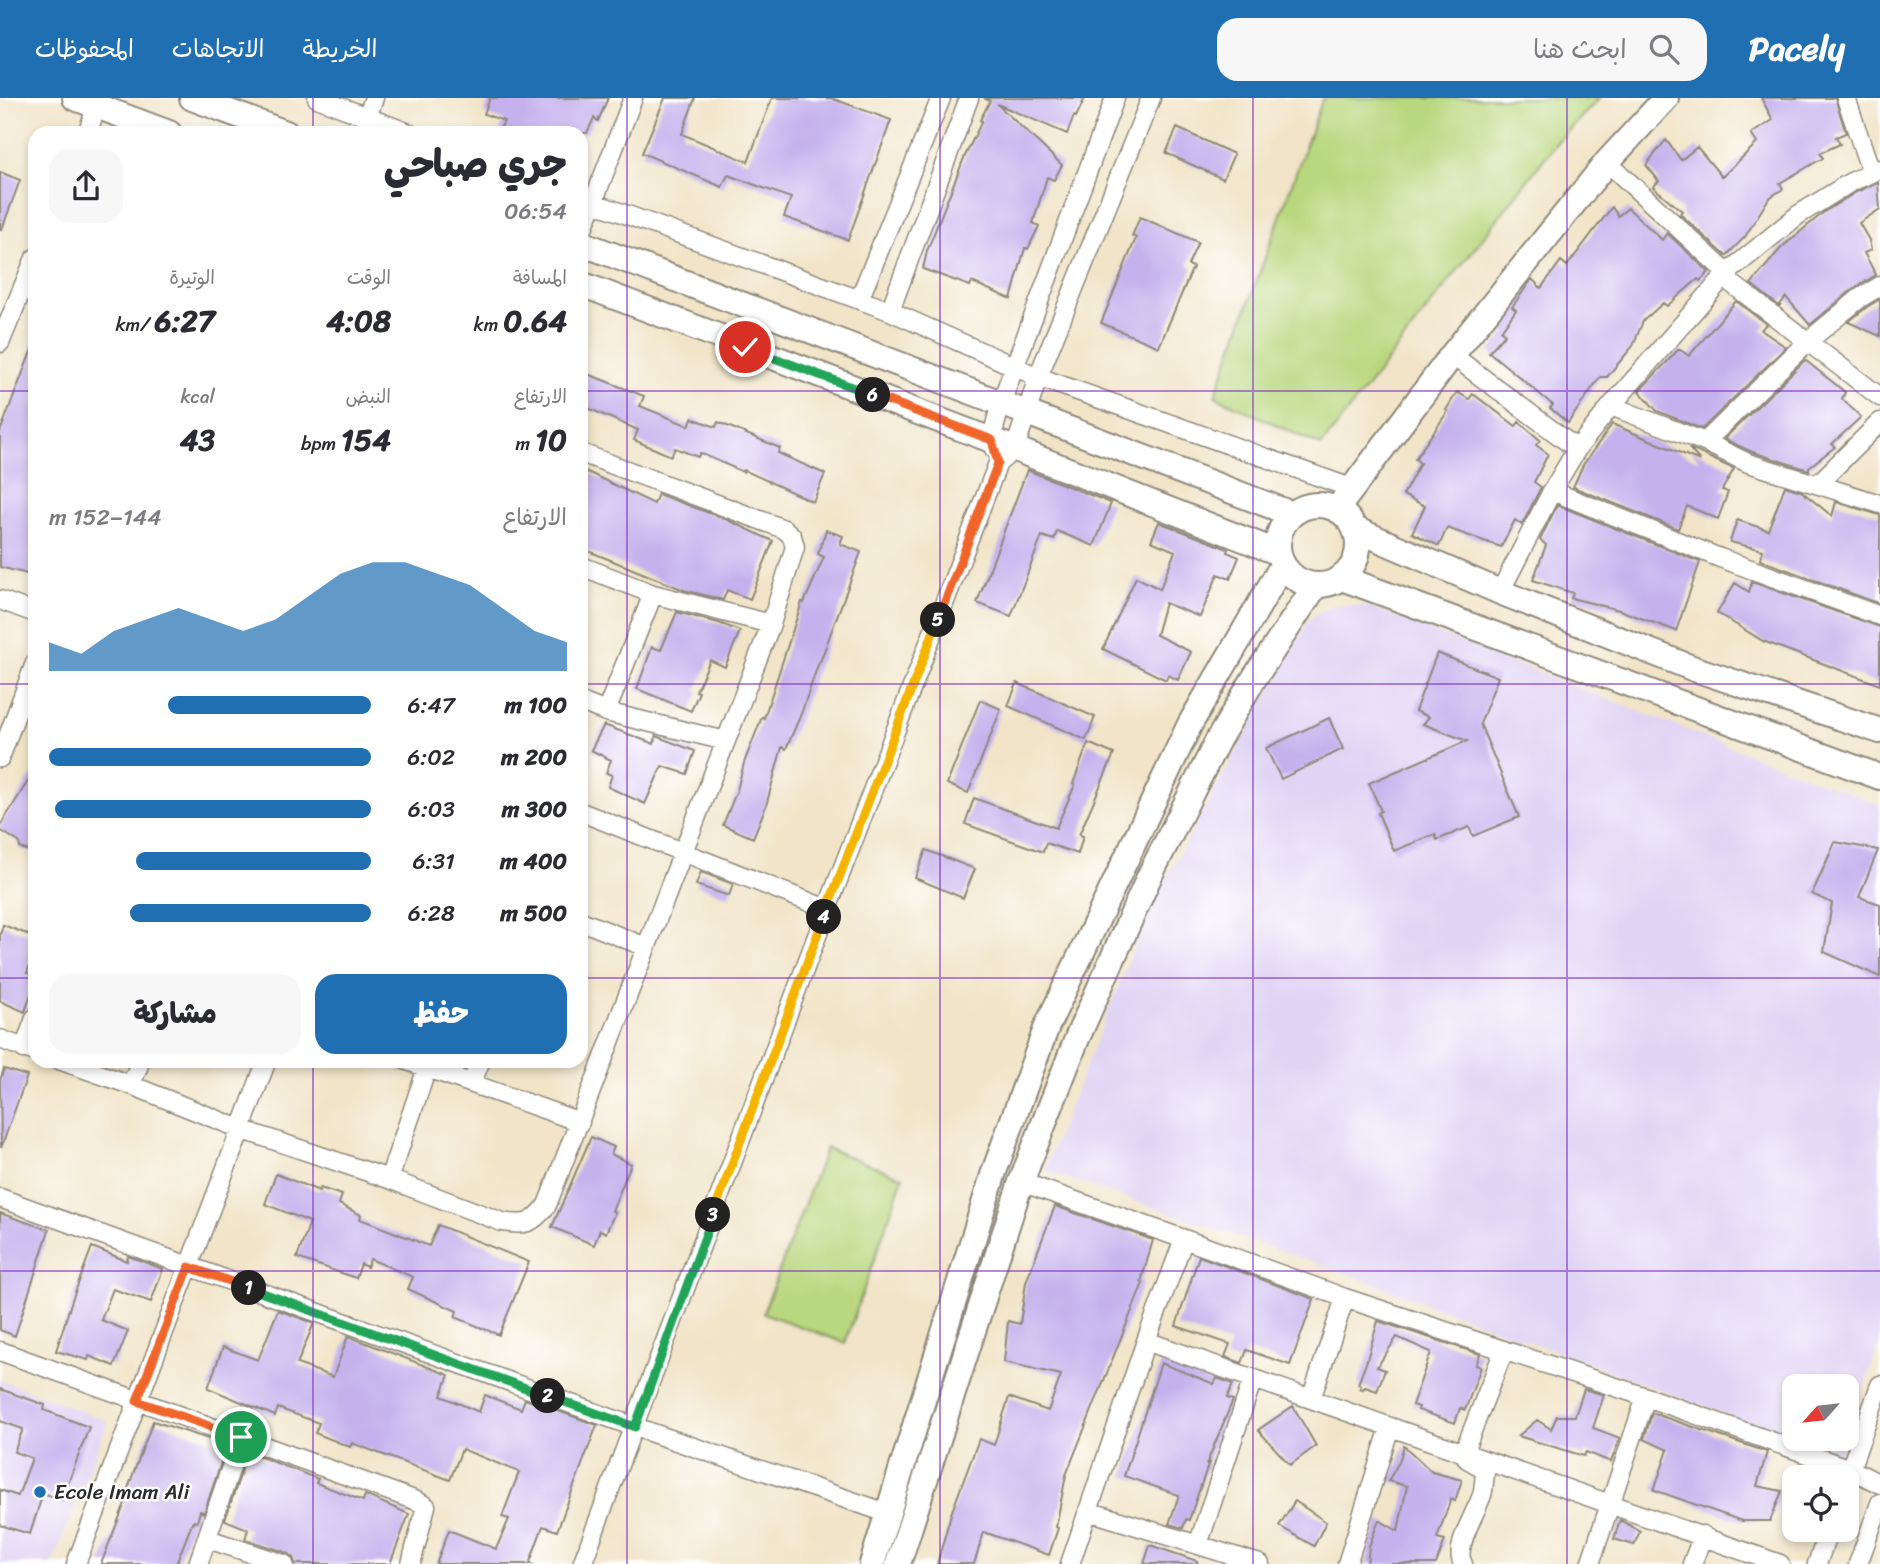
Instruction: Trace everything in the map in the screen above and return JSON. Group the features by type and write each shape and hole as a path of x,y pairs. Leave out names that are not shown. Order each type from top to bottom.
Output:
{"main road":[{"path":"192,98 267,126"},
{"path":"1337,509 1452,355 1607,162 1666,98"},
{"path":"91,101 152,126"},
{"path":"588,246 1292,514"},
{"path":"588,287 1001,451 1281,558"},
{"path":"1314,505 1337,509 1348,517 1355,529 1357,555 1352,568 1334,582 1316,585 1303,582 1291,575 1281,558 1280,531 1292,514 1303,508 1314,505"},
{"path":"1355,529 1500,592 1692,668 1880,731"},
{"path":"872,1564 994,1172 1046,1026 1190,724 1281,558"},
{"path":"1342,578 1880,777"},
{"path":"898,1564 1021,1182 1078,1036 1150,875 1217,740 1316,585"}],"street":[{"path":"317,98 390,126"},
{"path":"366,117 374,98"},
{"path":"588,199 634,98"},
{"path":"859,300 941,98"},
{"path":"890,311 969,98"},
{"path":"1001,451 1001,402 1115,98"},
{"path":"582,1564 1001,451 1026,412 1151,98"},
{"path":"1500,592 1577,449 1727,273 1798,215 1876,171 1846,98"},
{"path":"88,126 91,101"},
{"path":"1607,162 1727,273 1731,283 1880,397"},
{"path":"588,201 890,311 1038,377 1351,488"},
{"path":"0,343 28,275"},
{"path":"1705,442 1807,342 1860,298 1880,286"},
{"path":"1452,355 1577,449"},
{"path":"1611,406 1705,442 1748,463 1880,504"},
{"path":"1818,484 1880,422"},
{"path":"82,1068 243,1130 389,1179 502,1222 520,1225 537,1219 547,1205 580,1122 771,624 795,547 792,536 784,529 588,456"},
{"path":"1552,491 1720,558 1880,616"},
{"path":"588,569 653,594 771,624"},
{"path":"606,712 653,594"},
{"path":"0,600 28,610"},
{"path":"0,758 28,682"},
{"path":"588,705 606,712 726,741"},
{"path":"588,815 827,909"},
{"path":"588,924 646,947"},
{"path":"0,1040 28,1051"},
{"path":"131,1085 138,1068"},
{"path":"76,1564 243,1130 264,1068"},
{"path":"389,1179 427,1068 580,1122"},
{"path":"472,1083 478,1068"},
{"path":"1021,1182 1346,1298 1646,1397 1822,1465"},
{"path":"0,1198 635,1427 887,1513"},
{"path":"1070,1564 1146,1340 1184,1238"},
{"path":"1311,1399 1346,1298"},
{"path":"1146,1340 1780,1564"},
{"path":"0,1350 417,1501 426,1506 411,1564"},
{"path":"1463,1564 1459,1556 1461,1545 1482,1494 1485,1473 1481,1467 1467,1459 1465,1453 1504,1350"},
{"path":"1198,1545 1253,1378"},
{"path":"1852,1465 1880,1385"},
{"path":"1590,1564 1646,1397"},
{"path":"1347,1564 1390,1427"},
{"path":"198,1564 241,1437"},
{"path":"1859,1478 1880,1484"},
{"path":"1858,1564 1880,1503"},
{"path":"1088,1511 1260,1564"},
{"path":"1692,1564 1703,1535"},
{"path":"208,1539 284,1564"},
{"path":"1817,1564 1825,1542"}],"shaded area":[{"path":"1331,606 1368,606 1880,805 1880,1343 1859,1400 1859,1374 1782,1374 1782,1435 1345,1273 1044,1170 1151,906 1308,621"},
{"name":"Ecole Imam Ali","path":"0,1380 108,1421 52,1564 0,1564"},
{"path":"1826,1451 1841,1451 1839,1456"}],"green space":[{"path":"1323,98 1600,98 1558,141 1321,446 1215,396"},
{"path":"826,1148 903,1177 845,1343 763,1313"}],"building":[{"path":"490,98 608,98 598,121 594,118 588,131 588,126 502,126 504,121 484,114"},
{"path":"665,98 695,98 682,134 748,162 772,98 831,98 891,120 848,240 784,217 791,198 728,175 722,187 642,153"},
{"path":"984,98 1085,98 1067,134 997,104 1062,165 1054,180 1047,177 1033,223 1039,226 1028,249 1025,248 1011,299 972,282 970,286 923,269 927,251 964,158 990,101"},
{"path":"1761,98 1835,98 1846,133 1836,137 1840,144 1820,153 1823,158 1780,183 1783,189 1769,198 1745,237 1726,256 1680,214 1682,211 1653,187 1659,181 1646,165 1666,140 1681,160 1697,147 1722,177 1757,143 1751,134 1773,120"},
{"path":"1177,128 1234,154 1223,179 1166,153"},
{"path":"0,172 20,180 2,229 0,229"},
{"path":"1878,182 1880,209 1859,223 1869,240 1871,250 1864,253 1876,275 1853,289 1810,325 1786,297 1779,306 1751,284 1782,247 1824,212"},
{"path":"1612,207 1618,216 1628,208 1662,240 1667,233 1709,272 1667,306 1663,303 1643,321 1633,346 1607,377 1600,377 1568,423 1550,408 1553,405 1489,352 1505,334 1501,331 1516,310 1512,307 1532,279 1541,288 1561,261 1567,266"},
{"path":"1140,217 1198,242 1188,265 1193,267 1159,347 1101,323 1136,238 1132,236"},
{"path":"1880,299 1880,336 1848,322 1867,307"},
{"path":"1736,301 1766,324 1761,330 1786,347 1702,429 1657,411 1639,391 1679,349 1689,356"},
{"path":"28,360 28,574 0,567 0,432"},
{"path":"1805,360 1845,392 1842,399 1861,417 1832,444 1835,447 1809,467 1809,470 1752,452 1724,439"},
{"path":"588,374 644,396 640,406 689,426 692,418 716,427 718,422 780,448 778,453 825,474 813,502 700,453 698,457 675,448 671,456 634,440 638,430 588,408"},
{"path":"1457,392 1469,399 1473,394 1516,426 1519,422 1540,440 1536,445 1548,454 1534,482 1541,487 1522,525 1515,520 1501,547 1447,528 1439,546 1412,533 1425,506 1403,495 1420,463 1415,459 1448,411 1446,410"},
{"path":"1612,424 1700,461 1689,448 1734,469 1722,490 1728,492 1718,519 1687,506 1678,529 1573,487 1583,465"},
{"path":"1027,470 1111,503 1094,546 1057,531 1054,540 1042,536 1011,616 977,603"},
{"path":"588,472 654,504 658,494 728,520 773,541 750,599 727,590 723,600 684,590 588,551"},
{"path":"1785,486 1801,491 1832,516 1836,502 1880,515 1880,604 1760,560 1763,550 1730,542 1737,520 1768,530"},
{"path":"1557,505 1700,562 1676,631 1619,610 1571,598 1573,593 1533,580 1546,545 1540,540"},
{"path":"1159,522 1228,549 1227,552 1239,557 1230,579 1218,574 1200,617 1165,603 1156,635 1191,652 1178,680 1168,675 1166,680 1103,649 1136,577 1160,589 1175,551 1151,541"},
{"path":"826,530 843,536 840,544 861,552 801,714 786,749 782,747 766,806 753,838 723,825 744,763 762,717 764,718 802,602 804,603 824,557 818,554"},
{"path":"1752,582 1880,627 1880,685 1763,641 1717,613 1735,583 1749,592"},
{"path":"677,612 740,631 725,667 710,660 696,691 699,692 691,711 637,689 652,647 661,650"},
{"path":"1437,653 1498,677 1480,724 1519,817 1473,836 1469,827 1437,840 1435,834 1394,851 1369,783 1467,741 1423,724 1429,717 1415,711"},
{"path":"1017,683 1095,717 1086,740 1008,706"},
{"path":"980,700 1001,709 968,793 947,784"},
{"path":"1329,718 1343,749 1281,779 1266,748"},
{"path":"604,725 654,744 656,736 695,751 687,774 662,766 645,804 608,787 612,775 606,773 611,760 591,750"},
{"path":"1088,743 1114,754 1079,835 1083,836 1078,854 1046,843 1043,852 965,824 974,798 1056,828 1075,785 1073,784"},
{"path":"28,781 28,851 20,848 19,842 0,830"},
{"path":"1835,842 1878,850 1859,897 1880,904 1880,977 1824,952 1832,903 1812,894"},
{"path":"926,850 975,869 963,898 915,878"},
{"path":"701,872 733,884 729,896 696,885"},
{"path":"3,925 28,934 28,1003 25,1012 0,1001 0,935"},
{"path":"4,1069 27,1076 1,1148 0,1080"},
{"path":"591,1137 614,1147 611,1154 631,1164 606,1233 600,1230 594,1245 552,1227"},
{"path":"276,1174 319,1191 320,1188 342,1195 339,1204 361,1215 360,1219 429,1246 438,1225 529,1262 499,1335 455,1317 457,1311 408,1289 413,1277 370,1259 367,1267 361,1264 356,1278 297,1258 310,1222 265,1204"},
{"path":"1055,1206 1153,1240 1141,1282 1143,1283 1066,1475 1056,1527 1058,1528 1049,1555 984,1532 974,1564 937,1564 951,1514 979,1439 994,1445 1009,1397 1048,1411 1061,1375 1004,1362 1008,1321 1020,1324 1026,1282"},
{"path":"0,1213 49,1230 15,1336 0,1330"},
{"path":"92,1247 127,1261 128,1256 163,1269 151,1302 113,1289 101,1320 128,1331 114,1366 89,1356 88,1360 56,1351"},
{"path":"1199,1256 1314,1299 1290,1365 1247,1350 1242,1363 1225,1357 1230,1344 1176,1326"},
{"path":"278,1310 314,1323 297,1364 333,1377 348,1336 449,1375 441,1396 479,1412 485,1395 521,1409 525,1399 597,1425 557,1531 543,1526 530,1562 532,1564 436,1564 449,1530 496,1549 509,1519 502,1517 519,1472 462,1449 450,1480 352,1443 350,1447 315,1433 319,1423 278,1408 275,1416 208,1388 223,1347 258,1360"},
{"path":"1378,1321 1480,1354 1476,1365 1481,1367 1465,1410 1460,1408 1455,1423 1418,1410 1419,1407 1412,1405 1431,1352 1397,1337 1377,1367 1385,1370 1377,1391 1360,1388 1361,1385 1358,1384"},
{"path":"1161,1363 1214,1384 1217,1378 1233,1384 1227,1398 1233,1400 1206,1465 1209,1462 1189,1520 1186,1519 1183,1528 1169,1524 1179,1495 1124,1476"},
{"path":"0,1389 45,1405 44,1410 89,1427 62,1500 43,1493 30,1534 0,1525 0,1490 18,1496 32,1458 14,1452 23,1429 0,1421"},
{"path":"1584,1389 1604,1395 1593,1428 1620,1438 1611,1462 1586,1452 1584,1456 1518,1436 1537,1420 1551,1429 1557,1416 1575,1416"},
{"path":"1293,1406 1316,1446 1290,1465 1258,1430"},
{"path":"1652,1413 1767,1452 1757,1486 1782,1491 1770,1521 1742,1521 1654,1490 1668,1450 1644,1439"},
{"path":"153,1421 227,1445 204,1513 200,1511 197,1522 193,1521 176,1564 101,1564 127,1498 125,1497"},
{"path":"1404,1446 1432,1472 1462,1480 1455,1501 1451,1499 1437,1538 1445,1540 1436,1564 1367,1564 1369,1546 1379,1520 1398,1531 1407,1486 1388,1481 1399,1462"},
{"path":"248,1452 318,1479 316,1483 363,1501 365,1495 409,1514 390,1564 295,1564 288,1553 245,1539 248,1529 225,1520"},
{"path":"1295,1501 1326,1522 1314,1546 1279,1526"},
{"path":"1620,1520 1640,1531 1634,1545 1614,1539"},
{"path":"1150,1545 1197,1561 1197,1564 1144,1564"}],"place":[{"name":"Ecole Imam Ali","path":"40,1492"}],"route":[{"path":"241,1437 137,1401 189,1267 635,1427 827,909 998,463 992,440 745,347"}]}
